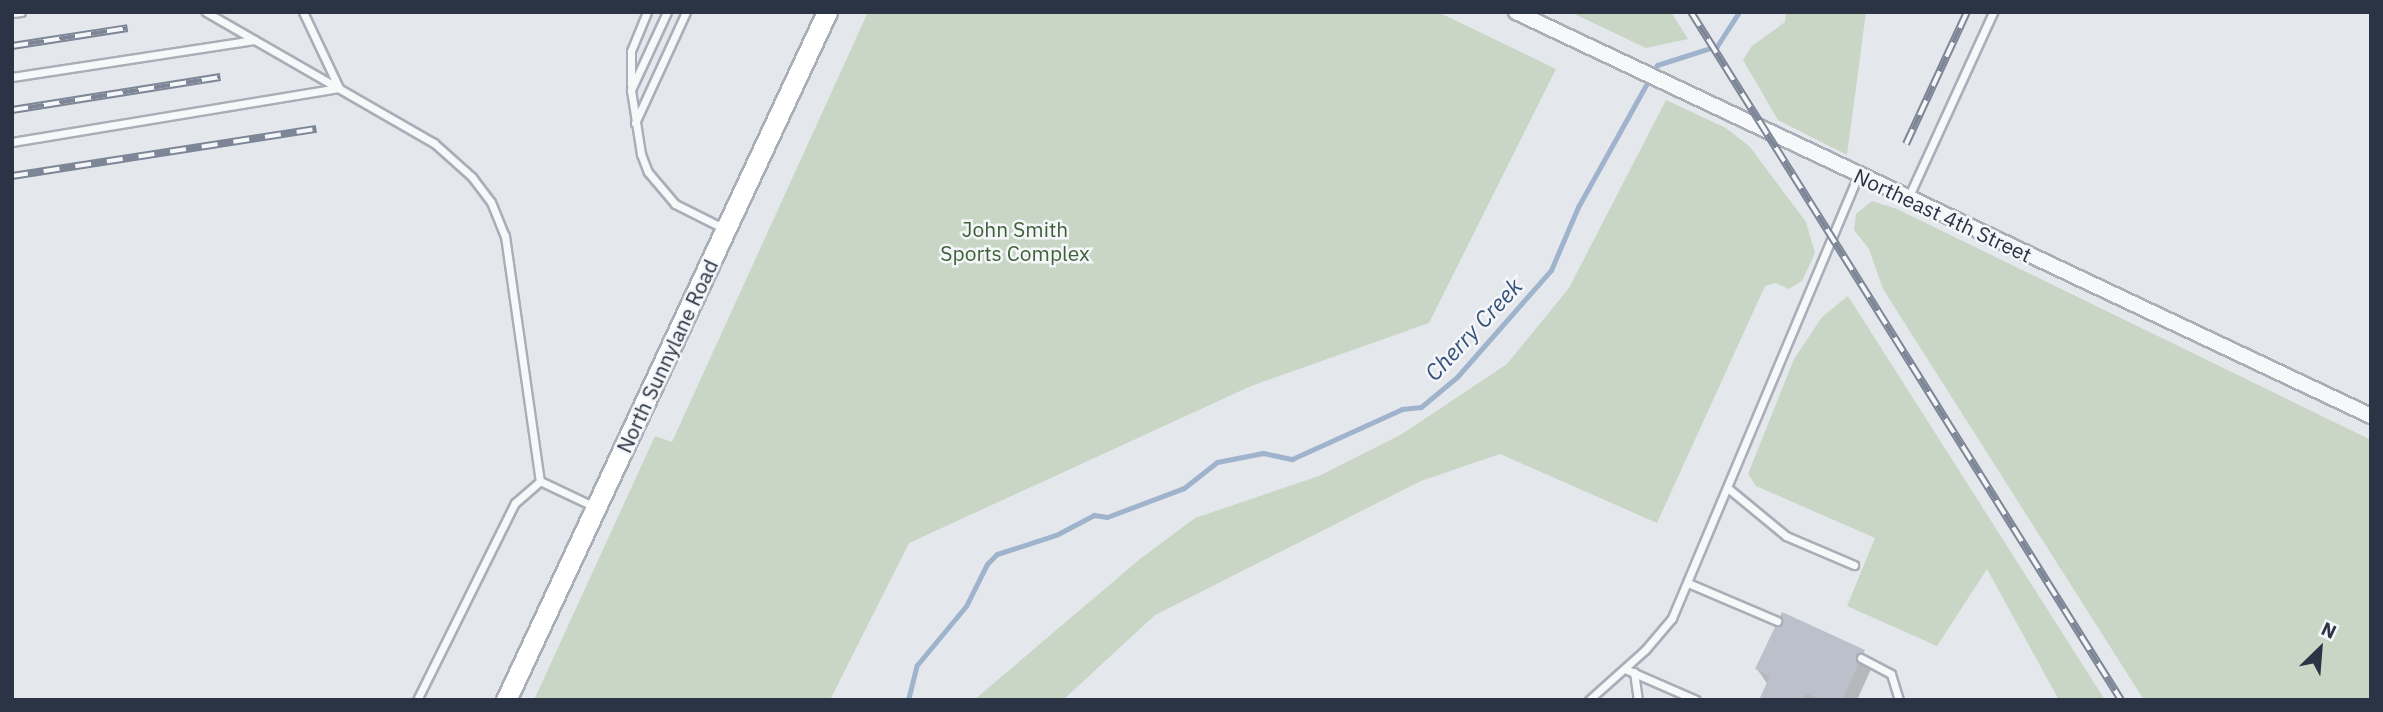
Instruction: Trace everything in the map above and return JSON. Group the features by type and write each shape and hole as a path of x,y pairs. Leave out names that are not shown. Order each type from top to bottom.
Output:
{"street":[{"name":"North Sunnylane Road","path":"506,700 828,12"},
{"name":"Northeast 4th Street","path":"1516,12 1858,176 2371,416"}],"lane":[{"path":"12,13 21,12"},
{"path":"206,12 434,143 472,177 491,202 505,236 540,481"},
{"path":"303,12 340,89"},
{"path":"647,12 631,51 631,90 634,124 648,172 676,204 726,230"},
{"path":"631,90 667,12"},
{"path":"634,124 686,12"},
{"path":"1908,199 1993,12"},
{"path":"12,77 255,40"},
{"path":"12,142 340,89"},
{"path":"1589,700 1663,631 1688,583 1858,176"},
{"path":"540,481 596,507"},
{"path":"417,700 515,503 540,481"},
{"path":"1729,489 1786,536 1854,565"},
{"path":"1688,583 1777,621"},
{"path":"1861,658 1891,674 1899,700"},
{"path":"1625,669 1696,700"},
{"path":"1634,672 1639,700"}],"green space":[{"name":"John Smith Sports Complex","path":"868,12 1438,12 1556,69 1429,323 1251,386 909,543 830,700 534,700 655,436 672,442"},
{"path":"1570,12 1671,12 1688,39 1646,48"},
{"path":"1786,12 1866,12 1847,155 1778,120 1743,60 1752,46 1785,22"},
{"path":"1666,100 1726,128 1750,147 1806,222 1815,253 1802,281 1789,289 1775,283 1765,286 1657,523 1500,454 1421,481 1155,615 1063,700 974,700 1140,559 1195,518 1319,476 1402,434 1507,364 1569,288"},
{"path":"1872,201 1897,209 2371,440 2371,700 2144,700 1883,289 1869,249 1854,230 1856,214"},
{"path":"1848,296 2105,700 2059,700 1987,569 1937,646 1847,606 1875,538 1756,486 1748,474 1794,359 1822,317"}],"building":[{"path":"1782,612 1865,650 1842,700 1821,700 1806,693 1802,700 1759,700 1770,676 1755,669"}],"waterway":[{"name":"Cherry Creek","path":"908,700 917,665 966,606 987,564 997,554 1056,535 1094,515 1107,517 1184,488 1217,462 1263,453 1292,459 1402,409 1421,407 1457,377 1551,270 1578,207 1657,65 1717,46 1739,12"}],"railway":[{"path":"1691,12 2121,700"},
{"path":"1906,144 1967,12"},
{"path":"12,46 128,28"},
{"path":"12,110 220,77"},
{"path":"12,176 316,129"}]}
